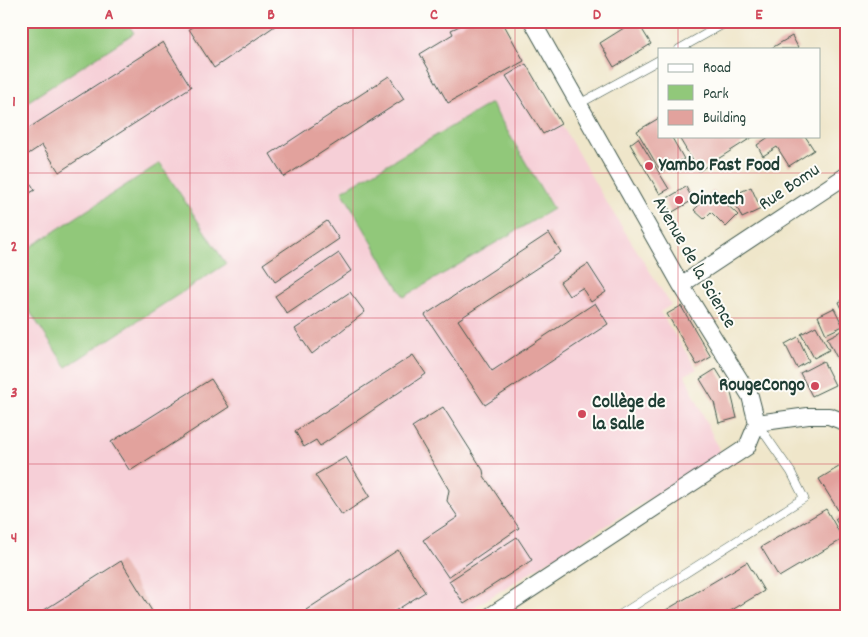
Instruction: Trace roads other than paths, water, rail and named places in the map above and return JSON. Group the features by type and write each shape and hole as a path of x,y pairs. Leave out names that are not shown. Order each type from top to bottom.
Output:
{"street":[{"name":"Avenue de la Science","path":"532,21 681,285 750,396 757,423"},
{"name":"Rue Bomu","path":"681,285 847,175"},
{"path":"490,616 747,447 757,423 808,416 829,416 847,423"}],"lane":[{"path":"681,48 729,21"},
{"path":"579,104 658,61"},
{"path":"618,616 804,498 791,472 757,423"}],"place":[{"name":"Yambo Fast Food","path":"649,166"},
{"name":"Ointech","path":"679,200"},
{"name":"RougeCongo","path":"815,386"},
{"name":"Collège de la Salle","path":"582,414"}]}
